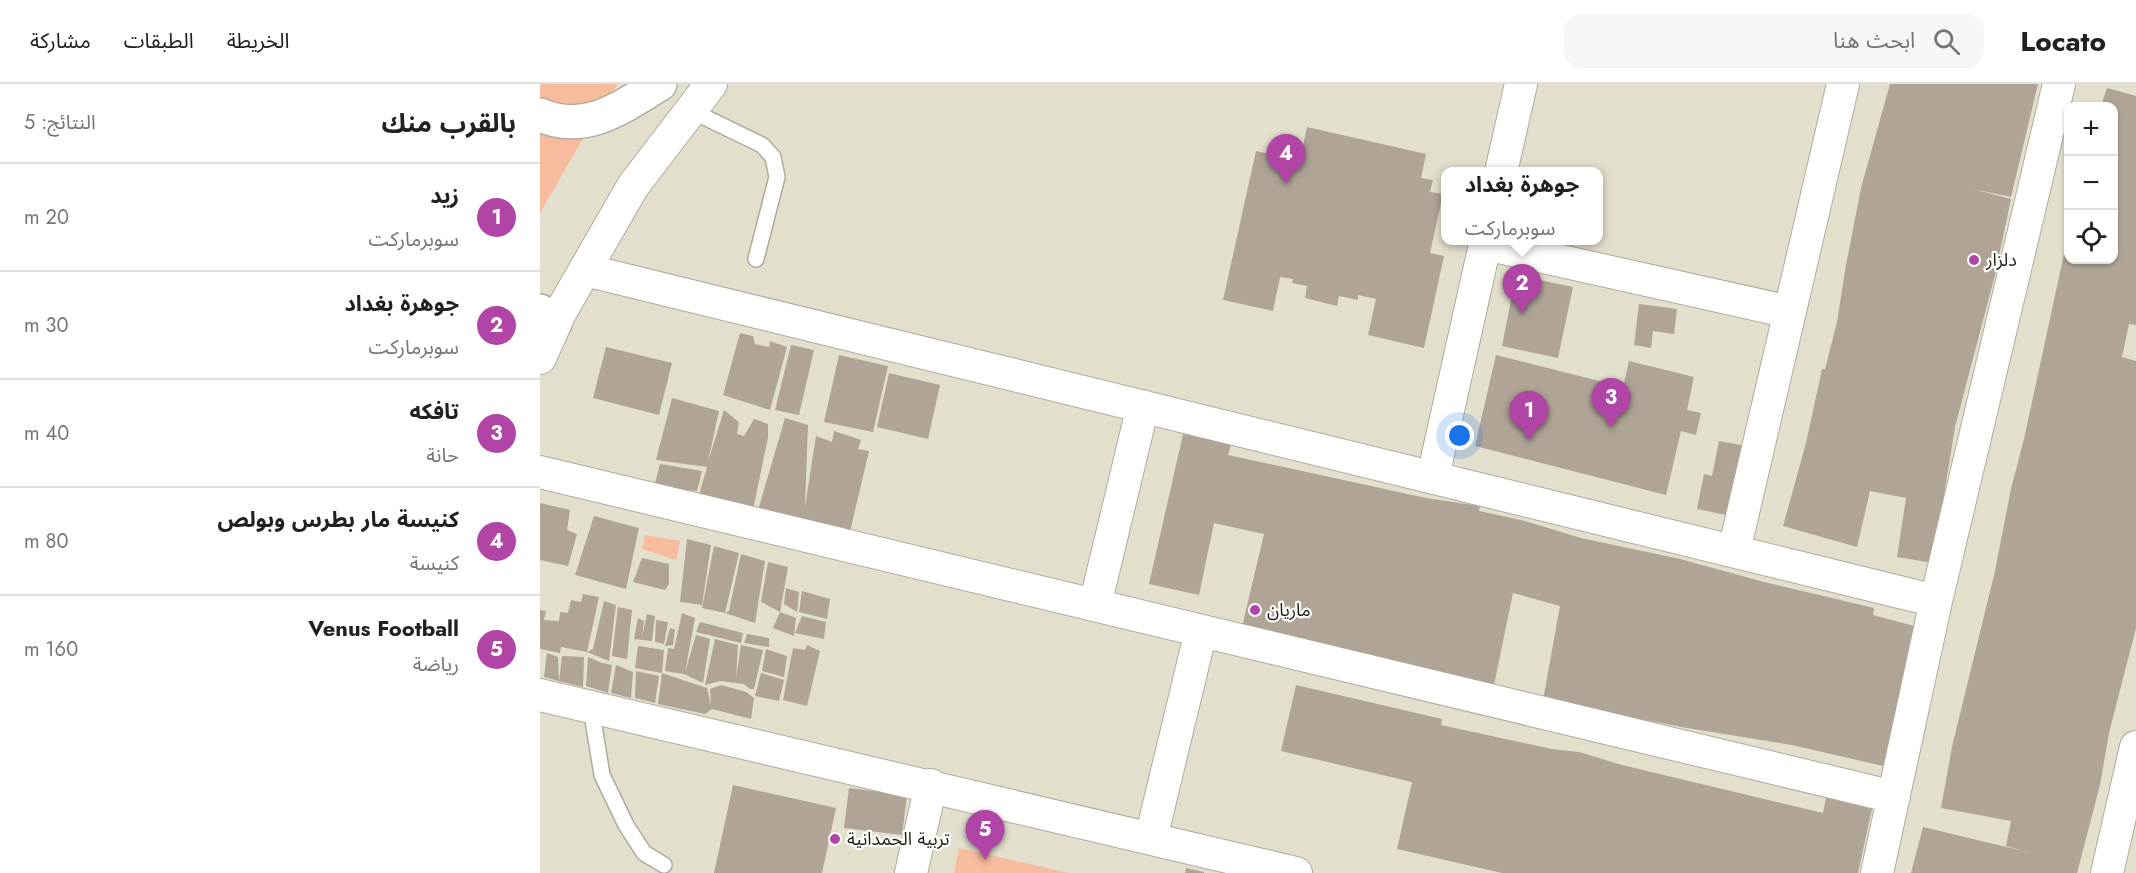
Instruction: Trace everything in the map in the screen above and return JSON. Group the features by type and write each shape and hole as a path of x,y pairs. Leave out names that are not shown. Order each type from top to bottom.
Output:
{"highway":[{"path":"540,115 565,122 589,121 601,118 651,90"}],"street":[{"path":"540,358 548,317 585,270 633,186 711,84"},
{"path":"1502,167 1521,84"},
{"path":"1734,551 1842,84"},
{"path":"1877,873 1936,601 2059,84"},
{"path":"651,90 660,87 670,93 677,101 680,112 685,116"},
{"path":"1433,477 1484,245"},
{"path":"1498,245 1790,312"},
{"path":"585,270 1936,601"},
{"path":"1095,605 1143,406"},
{"path":"540,472 1894,797"},
{"path":"1151,838 1201,631"},
{"path":"540,695 931,785 1296,873"},
{"path":"2107,873 2125,845 2136,747"},
{"path":"911,873 931,785"}],"lane":[{"path":"685,116 762,145 773,157 777,177 756,259"},
{"path":"591,708 602,775 626,825 644,853 664,865"}],"shaded area":[{"path":"540,84 618,84 604,102 540,213"},
{"path":"645,535 680,541 676,560 642,549"},
{"path":"959,848 1069,873 954,873"}],"building":[{"path":"1890,84 2038,84 2011,197 1973,189 2011,199 1995,275 1955,427 1933,563 1897,557 1906,498 1870,491 1857,547 1783,526 1806,443 1822,369 1825,369 1837,322 1861,188"},
{"path":"2107,88 2136,96 2136,325 2129,324 2122,357 2136,361 2136,628 2109,733 2100,785 2077,873 1911,873 1923,827 2027,852 2006,846 2011,821 1941,808 1952,747 1995,571 2064,254 2064,264 2118,264 2118,102 2102,102"},
{"path":"1307,127 1426,154 1421,178 1433,180 1430,192 1441,194 1430,253 1444,256 1424,348 1368,335 1376,299 1358,295 1358,300 1339,296 1337,306 1305,298 1307,286 1292,283 1293,279 1280,277 1273,311 1223,300 1256,151 1270,154 1272,145 1294,150 1295,144 1303,146"},
{"path":"1516,275 1573,287 1558,358 1502,346"},
{"path":"1639,304 1677,309 1674,334 1653,331 1651,348 1634,345"},
{"path":"740,333 753,336 755,344 769,347 770,341 787,347 770,410 723,395"},
{"path":"791,345 814,350 799,415 775,410"},
{"path":"606,347 672,363 659,415 593,398"},
{"path":"839,355 888,366 873,432 824,422"},
{"path":"1496,355 1623,387 1629,361 1694,377 1687,410 1701,413 1696,435 1681,431 1666,495 1475,446"},
{"path":"889,373 940,385 928,439 877,427"},
{"path":"672,398 719,411 708,462 724,410 739,422 737,434 744,436 754,419 768,424 768,437 753,510 699,495 707,467 656,460"},
{"path":"785,418 808,425 805,507 816,436 832,442 834,431 861,440 858,449 869,451 849,536 777,528 759,507"},
{"path":"1184,430 1232,441 1228,455 1426,498 1480,506 1479,511 1525,521 1581,538 1680,559 1874,608 1873,615 1918,627 1883,766 1792,745 1687,728 1543,700 1560,606 1513,593 1494,685 1242,627 1264,534 1214,523 1199,595 1149,584"},
{"path":"1719,441 1746,446 1731,516 1697,509 1704,474 1712,476"},
{"path":"660,464 702,471 697,491 654,487"},
{"path":"540,503 570,510 567,530 577,534 568,566 540,560"},
{"path":"594,516 639,528 626,589 575,575"},
{"path":"687,539 711,545 702,605 680,602"},
{"path":"714,546 739,553 725,613 702,608"},
{"path":"741,554 765,561 755,623 725,613 729,611"},
{"path":"642,558 669,564 669,584 665,590 633,582"},
{"path":"768,562 788,567 780,612 761,602"},
{"path":"786,588 799,592 797,612 784,604"},
{"path":"802,591 830,599 827,619 799,612"},
{"path":"583,594 599,597 587,652 561,647 560,653 540,649 540,610 546,611 544,620 559,621 560,612 568,613 571,600 581,602"},
{"path":"604,601 616,605 609,661 587,652 593,649"},
{"path":"618,607 632,610 627,659 612,656"},
{"path":"780,612 796,618 794,636 773,628"},
{"path":"682,613 695,618 685,672 696,635 710,639 703,683 684,674 665,671 668,648 674,649"},
{"path":"647,614 655,616 652,641 634,639 638,618 644,621 642,637"},
{"path":"802,616 826,622 824,639 795,633"},
{"path":"656,620 668,622 664,644 655,642"},
{"path":"700,622 743,633 741,643 696,632"},
{"path":"670,628 675,630 673,645 665,646"},
{"path":"747,634 769,638 769,647 744,643"},
{"path":"715,639 738,645 736,678 741,645 763,650 754,689 744,684 720,681 705,685"},
{"path":"807,645 820,651 807,706 783,700 793,648 805,650"},
{"path":"638,646 664,650 662,673 635,668"},
{"path":"766,649 787,656 784,677 762,671"},
{"path":"547,653 558,657 559,681 544,677"},
{"path":"562,656 584,657 583,687 559,681"},
{"path":"588,657 612,665 608,693 586,686"},
{"path":"616,665 633,672 631,698 611,693"},
{"path":"636,671 659,676 655,703 635,698"},
{"path":"662,673 707,688 711,705 710,689 721,685 746,692 754,698 751,719 712,709 705,714 658,704"},
{"path":"761,673 784,680 779,701 755,696"},
{"path":"1296,685 1442,719 1441,725 1552,749 1579,752 1622,765 1823,813 1826,798 1872,809 1858,873 1502,873 1397,849 1412,782 1281,751"},
{"path":"733,785 836,808 822,873 714,873"},
{"path":"849,788 907,795 902,835 844,828"},
{"path":"1186,868 1204,872 1204,873 1185,873"}],"place":[{"name":"كنيسة مار بطرس وبولص","path":"1286,184"},
{"name":"دلزار","path":"1974,260"},
{"name":"جوهرة بغداد","path":"1522,314"},
{"name":"تافكه","path":"1611,428"},
{"name":"زيد","path":"1529,441"},
{"name":"ماريان","path":"1255,610"},
{"name":"تربية الحمدانية","path":"835,839"},
{"name":"Venus Football","path":"985,860"}]}
